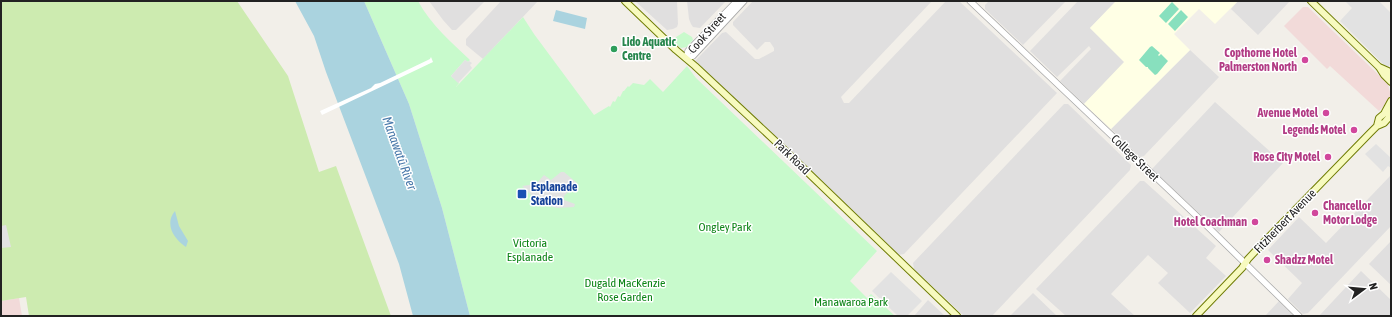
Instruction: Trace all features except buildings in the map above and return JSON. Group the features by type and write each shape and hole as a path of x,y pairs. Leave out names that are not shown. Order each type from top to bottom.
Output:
{"main road":[{"name":"Park Road","path":"625,1 779,145 957,316"},
{"path":"1311,1 1379,67 1391,82"},
{"path":"1379,67 1391,74"},
{"path":"1384,113 1391,101"},
{"name":"Fitzherbert Avenue","path":"1377,126 1379,118 1391,108"},
{"name":"Fitzherbert Avenue","path":"1196,316 1264,242 1377,126 1384,123 1391,115"}],"street":[{"name":"Cook Street","path":"686,58 688,51 737,1"},
{"name":"Cook Street","path":"686,58 693,56 744,1"},
{"name":"College Street","path":"970,1 1299,316"}],"shaded area":[{"path":"429,1 485,1 456,30 452,30"},
{"path":"501,1 538,1 483,59 466,45 466,39"},
{"path":"635,1 677,1 677,27 667,30"},
{"path":"687,1 726,1 700,28 693,27 691,24"},
{"path":"753,1 932,1 841,97 844,103 849,103 946,1 959,1 1057,93 904,254 898,255 695,61 722,33 726,32 755,59 759,59 774,51 774,48 770,42 765,42 757,50 733,25 733,22"},
{"path":"989,1 1066,1 1023,45 985,9 985,5"},
{"path":"1078,1 1116,1 1090,28 1125,62 1084,104 1060,81 1091,49 1089,46 1057,77 1030,51"},
{"path":"1116,1 1238,1 1215,24 1199,9 1174,34 1190,50 1111,129 1084,104 1124,62 1090,28"},
{"path":"1238,1 1290,1 1258,35 1231,9"},
{"path":"1345,1 1379,1 1391,13 1391,64 1387,68 1340,21 1352,8"},
{"path":"1303,7 1308,7 1388,84 1391,96 1379,111 1330,66 1327,69 1284,26"},
{"path":"1190,50 1219,77 1144,156 1140,157 1111,129"},
{"path":"465,60 472,63 470,65 472,68 458,83 451,76"},
{"path":"1215,102 1283,163 1219,232 1152,169"},
{"path":"1064,104 1068,104 1131,165 1130,170 992,316 964,316 914,269 913,263"},
{"path":"1376,144 1391,158 1391,168 1388,166 1383,172 1365,154"},
{"path":"561,172 564,172 577,183 564,196 564,200 575,204 574,207 557,208 533,202 530,199 532,196 522,186 536,184 544,175 551,180"},
{"path":"1391,175 1391,226 1308,313 1303,314 1288,299 1302,283 1268,250 1299,217 1326,243"},
{"path":"1140,181 1144,181 1216,246 1206,258 1226,276 1190,313 1158,283 1168,273 1148,255 1111,294 1135,316 1066,316 1036,289"},
{"path":"6,225 11,247 1,248 1,226"},
{"path":"1391,241 1391,285 1369,264"},
{"path":"1361,271 1391,300 1391,316 1319,316"},
{"path":"891,272 922,301 907,316 898,316 872,291"},
{"path":"1033,293 1057,316 1010,316"},
{"path":"19,298 22,316 1,316 1,301"},
{"path":"928,300 945,316 914,316"},
{"path":"1279,301 1294,316 1265,316"}],"green space":[{"path":"1,1 237,1 288,76 319,172 336,166 391,316 29,316 26,297 1,301"},
{"path":"364,1 418,1 435,25 470,60 468,62 465,60 451,76 459,83 456,87 523,17 594,115 609,106 610,107 613,101 615,102 618,96 620,97 623,91 633,83 644,85 650,79 663,92 687,66 696,78 877,251 850,281 867,298 871,294 895,316 470,316 442,208 409,104"},
{"path":"1172,2 1179,9 1166,23 1159,16"},
{"path":"1181,10 1188,17 1175,31 1168,24"},
{"path":"684,32 692,37 693,40 687,47 681,48 674,42 673,39"},
{"path":"1152,46 1160,53 1158,55 1159,56 1161,54 1168,61 1155,75 1139,60"}],"water":[{"name":"Manawatū River","path":"295,1 364,1 409,104 442,208 470,316 413,316 399,264 326,72 314,36"},
{"path":"556,10 587,18 585,29 553,21"},
{"path":"175,211 179,226 188,241 186,247 174,236 170,226 170,221"}],"pier":[{"path":"431,57 433,62 322,115 320,111 371,88 375,84 430,59"}],"place":[{"name":"Lido Aquatic Centre","path":"614,49"},
{"name":"Copthorne Hotel Palmerston North","path":"1305,60"},
{"name":"Avenue Motel","path":"1326,113"},
{"name":"Legends Motel","path":"1354,130"},
{"name":"Rose City Motel","path":"1328,157"},
{"name":"Esplanade Station","path":"522,194"},
{"name":"Chancellor Motor Lodge","path":"1315,213"},
{"name":"Hotel Coachman","path":"1255,222"},
{"name":"Shadzz Motel","path":"1267,260"}],"park label":[{"name":"Ongley Park","path":"725,227"},
{"name":"Victoria Esplanade","path":"530,250"},
{"name":"Dugald MacKenzie Rose Garden","path":"625,290"},
{"name":"Manawaroa Park","path":"851,302"}]}
